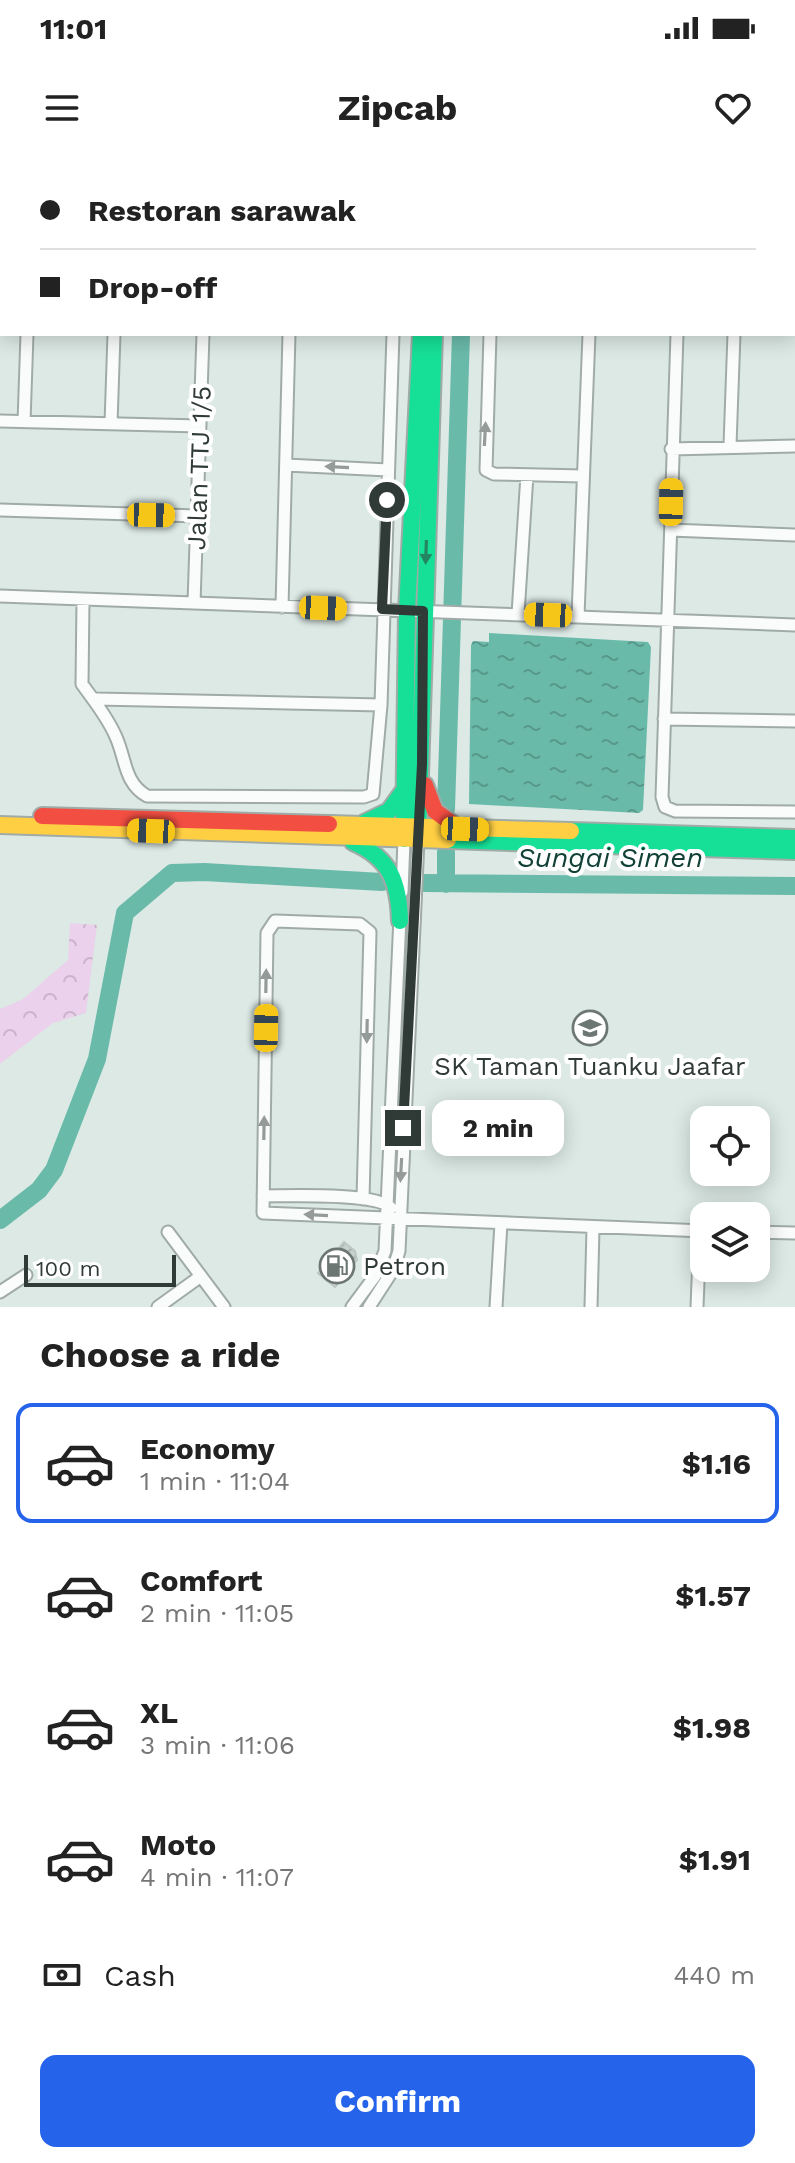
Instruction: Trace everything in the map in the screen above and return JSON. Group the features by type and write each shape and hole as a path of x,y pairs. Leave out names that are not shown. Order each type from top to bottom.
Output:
{"street":[{"path":"24,422 27,336"},
{"path":"111,424 114,336"},
{"name":"Jalan TTJ 1/5","path":"194,603 203,336"},
{"path":"282,607 289,336"},
{"path":"83,600 82,684 96,699 116,737 135,789 147,796 236,799 373,794 381,705 393,336"},
{"path":"421,336 415,611 422,764 433,811 446,824 465,829"},
{"path":"369,1307 393,1270 399,1251 411,834 407,782 434,336"},
{"path":"490,336 486,470 494,474 582,476"},
{"path":"578,616 589,336"},
{"path":"677,336 666,619 665,807 675,811 795,812"},
{"path":"730,445 734,336"},
{"path":"0,421 200,426"},
{"path":"671,449 730,445 795,446"},
{"path":"286,465 388,470"},
{"path":"518,614 527,475"},
{"path":"0,510 198,516"},
{"path":"671,530 795,535"},
{"path":"0,596 795,625"},
{"path":"96,699 381,705"},
{"path":"664,719 795,721"},
{"path":"400,921 422,764"},
{"path":"348,832 385,815 400,801 407,782"},
{"path":"0,815 151,825 795,851"},
{"path":"0,825 151,825"},
{"path":"411,834 465,829 795,838"},
{"path":"348,832 394,870 400,890 385,1251 375,1276 352,1307"},
{"path":"363,1199 370,932 360,924 275,921 267,933 263,1213 690,1231"},
{"path":"263,1196 386,1202 399,1217"},
{"path":"496,1307 501,1223"},
{"path":"591,1307 593,1228"},
{"path":"168,1232 224,1307"},
{"path":"770,1232 795,1233"},
{"path":"0,1292 26,1275"},
{"path":"158,1307 201,1276"},
{"path":"697,1307 699,1282"}],"green space":[{"path":"70,923 97,925 86,1013 53,1023 0,1064 0,1009 23,999 68,960"}],"water":[{"path":"489,633 648,642 651,647 643,810 639,813 469,804 471,645 473,641 489,642"}],"building":[{"path":"344,1242 355,1251 357,1260 335,1287 318,1273"}],"waterway":[{"path":"446,809 461,336"},
{"path":"446,852 446,884"},
{"name":"Sungai Simen","path":"0,1220 39,1190 54,1170 97,1059 125,913 172,873 382,882"},
{"name":"Sungai Simen","path":"424,883 795,886"}],"traffic: fast":[{"path":"404,839 407,611 421,336"},
{"path":"418,836 434,336"},
{"path":"364,823 389,811 405,789"},
{"path":"571,831 795,838"},
{"path":"448,840 795,851"},
{"path":"353,842 376,856 390,873 397,894 400,921"}],"traffic: slow":[{"path":"329,824 571,831"},
{"path":"0,825 448,840"}],"traffic: jam":[{"path":"425,785 435,811 457,827"},
{"path":"42,816 329,824"}],"place":[{"name":"SK Taman Tuanku Jaafar","path":"590,1028"},
{"name":"Petron","path":"337,1266"}],"route":[{"path":"387,500 382,609 423,611 422,764 403,1128"}]}
